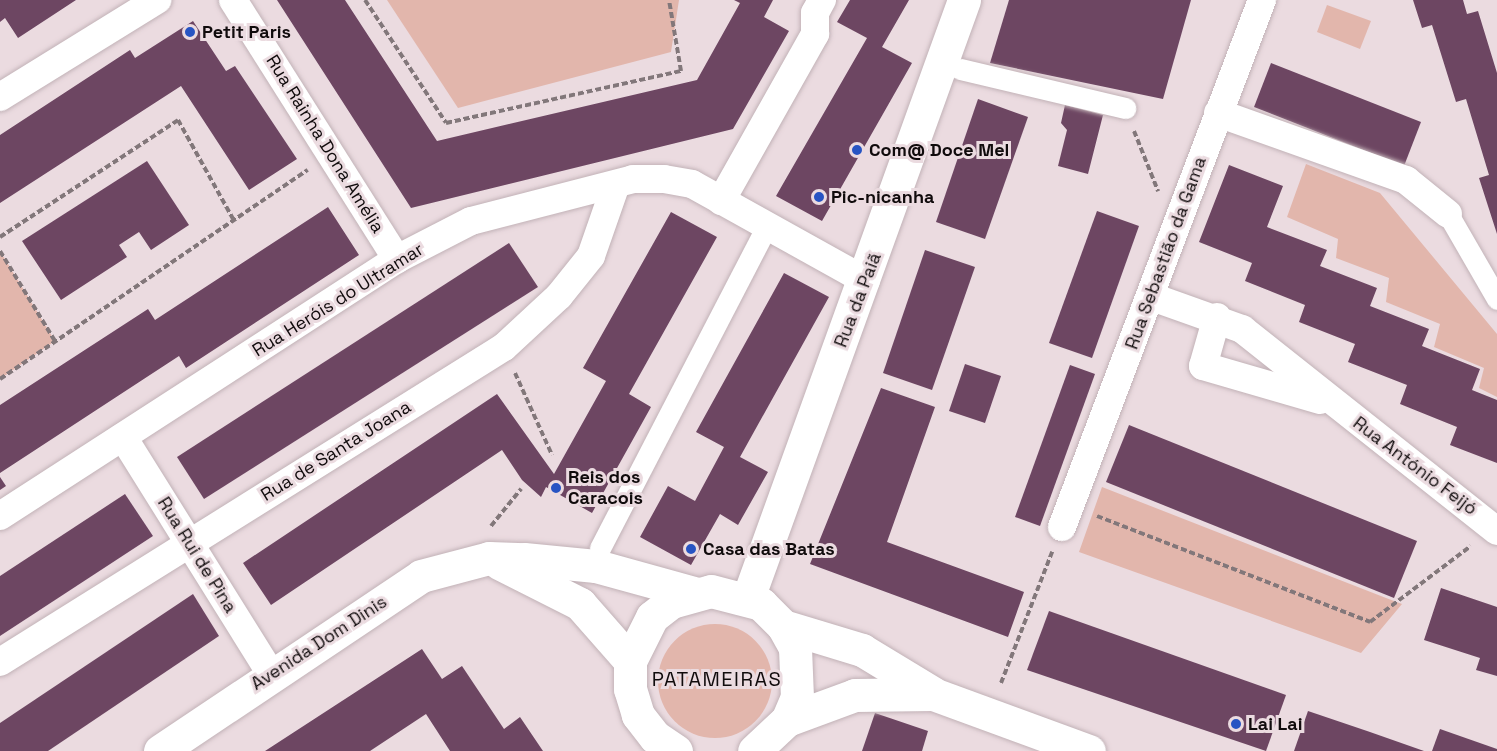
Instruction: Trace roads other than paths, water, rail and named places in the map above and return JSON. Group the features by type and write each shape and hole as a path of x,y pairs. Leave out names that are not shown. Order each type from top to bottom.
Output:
{"street":[{"path":"0,97 157,0"},
{"name":"Rua Rainha Dona Amélia","path":"233,0 397,259"},
{"path":"721,201 815,34 815,13 822,0"},
{"name":"Rua da Paiã","path":"748,598 866,281 964,0"},
{"name":"Rua Sebastião da Gama","path":"1066,516 1152,297 1173,229 1263,0"},
{"path":"960,69 1125,108"},
{"path":"1218,113 1406,180 1448,214 1497,299"},
{"name":"Rua Heróis do Ultramar","path":"0,516 397,259 471,221 615,187 633,179 664,178 692,184 866,281"},
{"name":"Rua de Santa Joana","path":"0,662 189,541 504,347 559,296 591,256 615,187"},
{"path":"600,548 767,226"},
{"name":"Rua António Feijó","path":"1152,297 1242,329 1332,403 1496,530"},
{"name":"Rua António Feijó","path":"1216,318 1203,366 1332,403"},
{"name":"Rua Rui de Pina","path":"123,437 271,674"},
{"path":"487,546 580,603 630,661"},
{"name":"Avenida Dom Dinis","path":"160,751 271,674 422,576 487,546 596,566 694,593 748,598"},
{"path":"676,751 655,737 638,715 630,688 630,661 652,617 694,593"},
{"path":"748,598 783,626 862,650 933,694 1089,751"},
{"path":"783,626 800,672 787,720"},
{"path":"754,751 787,720 855,695 933,694"}],"place":[{"name":"Petit Paris","path":"190,32"},
{"name":"Com@ Doce Mel","path":"857,150"},
{"name":"Pic-nicanha","path":"819,197"},
{"name":"Reis dos Caracois","path":"556,488"},
{"name":"Casa das Batas","path":"691,549"},
{"name":"Lai Lai","path":"1236,724"}],"district":[{"name":"PATAMEIRAS","path":"717,679"}]}
